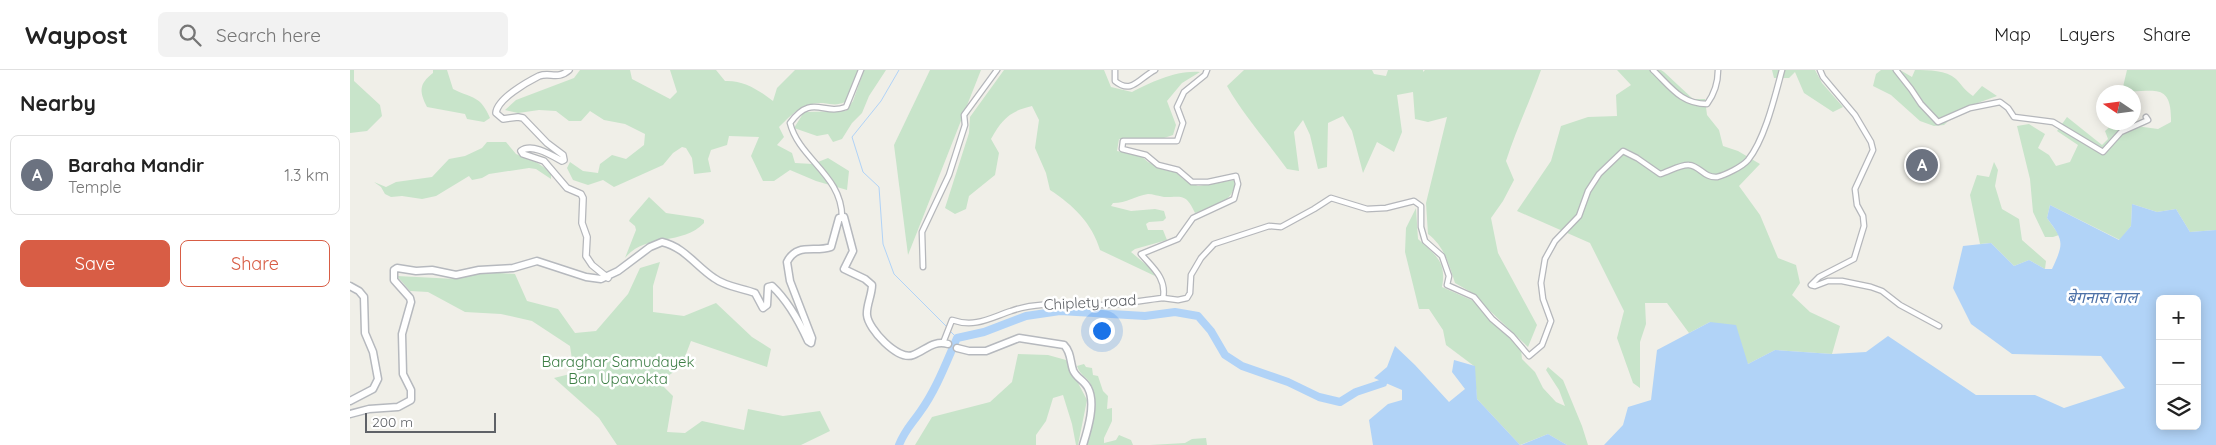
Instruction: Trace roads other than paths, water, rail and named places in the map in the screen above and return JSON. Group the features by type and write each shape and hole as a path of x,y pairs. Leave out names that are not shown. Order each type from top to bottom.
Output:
{"main road":[{"path":"350,414 369,409 398,407 411,400 411,390 402,374 402,334 411,302 410,298 394,280 395,268 432,270 456,275 480,270 513,268 537,261 586,277 601,279 608,278 650,247 665,243 678,248 716,280 729,286 755,293 762,308 767,305 768,287 772,286 783,297 810,343 812,338 790,281 787,262 798,250 831,247 837,222 842,217 846,219 848,240 852,250 844,269 865,279 872,285 872,296 867,312 869,324 885,342 902,356 913,355 935,343 946,343"},
{"path":"350,286 359,291 364,297 365,334 373,352 378,379 373,389 350,401"},
{"path":"957,348 969,351 986,351 1019,338 1064,345 1069,349 1075,374 1088,388 1090,396 1088,430 1083,445"}],"street":[{"path":"569,70 556,76 540,76 500,103 496,113 503,120 523,118 547,143 563,156 564,160 562,161 545,152 528,148 521,151 523,154 544,161 567,188 581,194 583,198 582,223 587,237 586,256 592,265 608,278"},
{"path":"842,217 842,203 828,177 792,134 790,123 796,114 806,108 827,107 839,110 846,107 861,70"},
{"path":"923,267 922,232 949,175 966,125 964,115 997,70"},
{"path":"1115,70 1115,80 1122,86 1132,87 1154,70"},
{"path":"1163,298 1162,280 1155,268 1141,254 1178,239 1193,218 1234,199 1238,184 1236,176 1208,182 1192,182 1178,170 1158,165 1146,155 1122,149 1123,141 1177,140 1183,123 1176,107 1184,92 1205,75 1207,70"},
{"path":"1653,70 1671,88 1692,104 1707,104 1718,82 1718,70"},
{"path":"1777,70 1780,80"},
{"path":"1780,80 1782,70"},
{"path":"1820,70 1823,77 1855,115 1871,142 1873,150 1855,189 1857,205 1863,216 1864,226 1854,259 1819,277 1811,285 1815,286 1828,280 1872,287 1882,291 1900,305 1939,326"},
{"path":"1896,70 1921,104 1938,122 1970,108 2000,102 2008,108 2014,117 2053,122 2103,152 2120,132 2148,120 2146,118"},
{"name":"Chiplety road","path":"946,343 952,320 965,325 996,318 1026,306 1053,303 1103,305 1163,298 1178,300 1187,298 1190,293 1191,276 1201,258 1214,244 1269,226 1281,227 1331,198 1367,209 1386,208 1414,201 1421,206 1421,227 1425,241 1442,256 1449,276 1447,285 1474,297 1492,319 1512,336 1529,356 1542,345 1551,321 1543,299 1541,283 1545,259 1555,241 1579,216 1588,191 1599,174 1623,151 1660,174 1689,165 1698,168 1705,175 1716,177 1726,174 1747,162 1764,128 1780,80"},
{"path":"946,343 957,348"}],"water":[{"name":"बेगनास ताल","path":"2132,204 2157,212 2176,209 2190,232 2216,230 2216,445 1604,445 1623,425 1628,407 1651,400 1657,350 1710,322 1736,325 1748,364 1775,350 1832,354 1866,352 1888,336 1976,395 2035,395 2064,408 2125,388 2101,356 2012,354 1971,324 1953,288 1963,246 1991,243 2014,266 2029,260 2045,269 2052,269 2059,253 2060,242 2057,232 2047,218 2050,205 2119,240 2131,226"},
{"path":"1395,346 1449,402 1465,389 1452,372 1454,360 1475,366 1477,399 1520,445 1373,445 1369,420 1388,404 1402,400 1402,390 1374,378 1387,367"},
{"path":"1548,434 1567,445 1521,445"}],"waterway":[{"path":"899,70 881,101 852,137 863,172 879,187 883,244 894,274 947,327"},
{"path":"899,445 906,431 931,395 957,338 984,332 1026,316 1060,311 1145,316 1175,312 1198,316 1211,331 1225,355 1242,366 1288,382 1319,397 1340,402 1356,392 1383,383"},
{"path":"949,330 957,338"}],"place":[{"name":"Baraha Mandir","path":"1922,165"}],"park label":[{"name":"Baraghar Samudayek Ban Upavokta","path":"618,370"}]}
